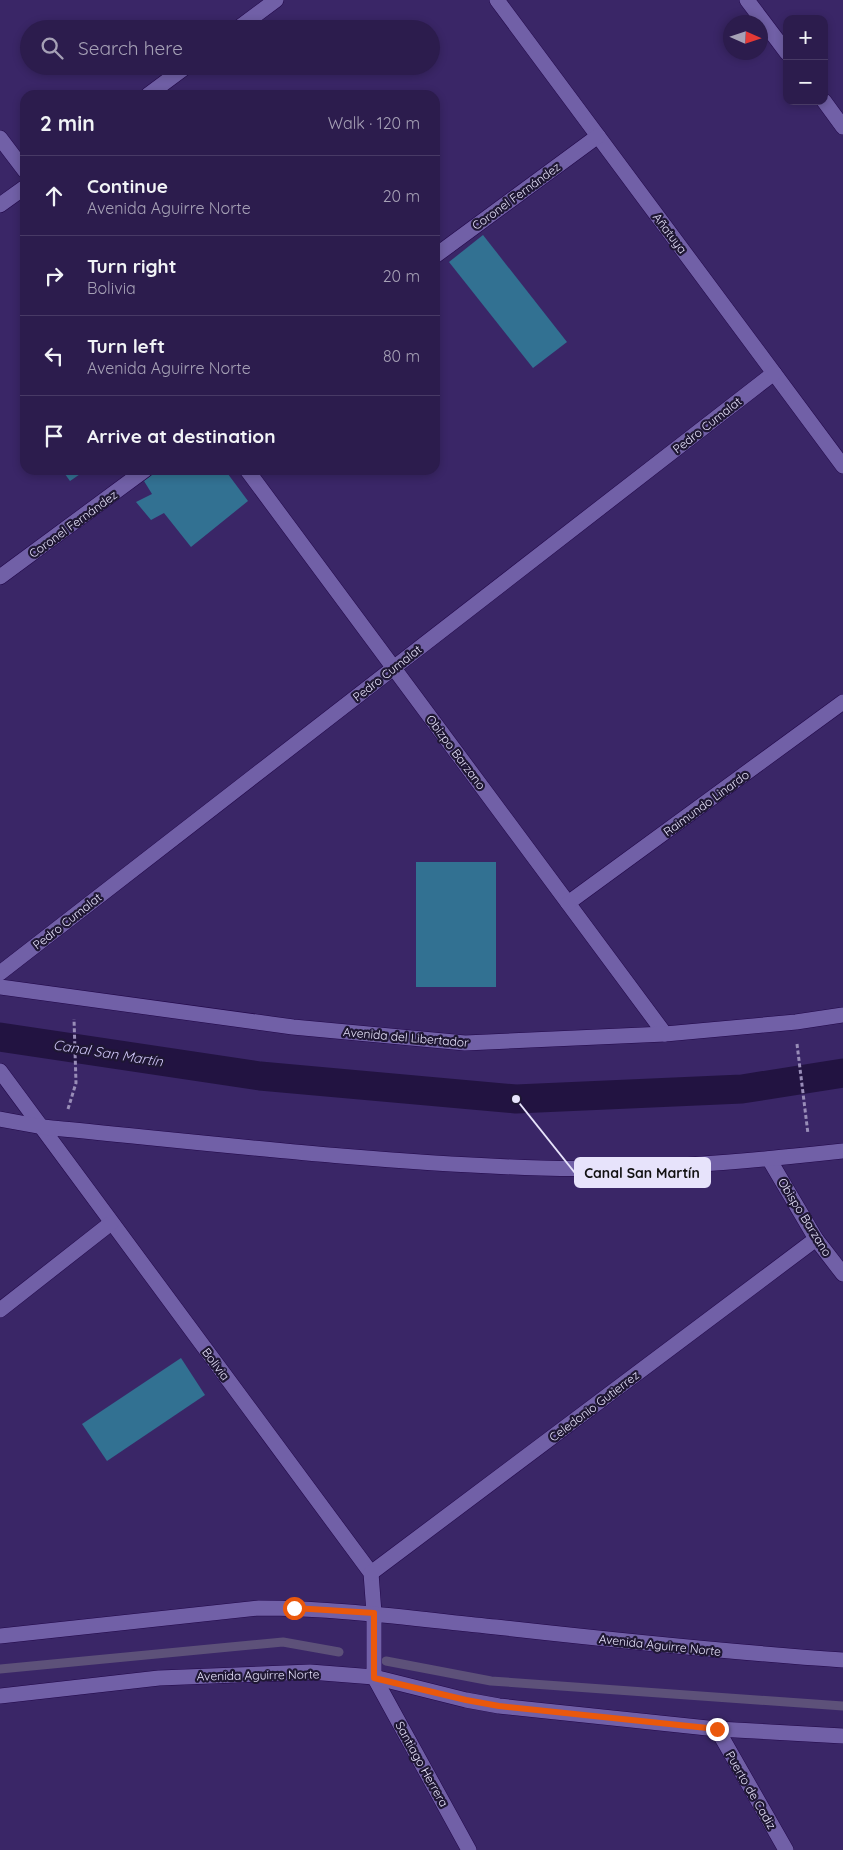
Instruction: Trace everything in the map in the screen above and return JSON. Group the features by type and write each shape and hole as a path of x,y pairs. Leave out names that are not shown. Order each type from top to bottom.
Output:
{"street":[{"path":"249,20 276,0"},
{"name":"Añatuya","path":"497,0 843,466"},
{"path":"747,0 783,47"},
{"path":"155,90 175,75"},
{"path":"827,105 843,127"},
{"name":"Coronel Fernández","path":"440,252 598,136"},
{"path":"0,138 20,164"},
{"path":"0,205 20,191"},
{"name":"Pedro Cumalat","path":"0,973 774,373"},
{"name":"Coronel Fernández","path":"0,577 138,475"},
{"name":"Obizpo Barzano","path":"251,475 665,1034"},
{"name":"Raimundo Linardo","path":"568,903 843,702"},
{"name":"Avenida del Libertador","path":"0,987 293,1028 464,1043 665,1034 796,1022 843,1015"},
{"name":"Bolivia","path":"0,1071 43,1126 111,1223 371,1573"},
{"path":"0,1119 43,1126 393,1160 534,1168 721,1164 843,1151"},
{"name":"Obispo Barzano","path":"769,1159 816,1239 843,1274"},
{"path":"0,1310 111,1223"},
{"name":"Celedonio Gutierrez","path":"371,1573 816,1239"},
{"path":"371,1573 374,1613 374,1678"},
{"name":"Avenida Aguirre Norte","path":"0,1636 259,1608 294,1608 374,1613 720,1651 843,1660"},
{"name":"Avenida Aguirre Norte","path":"0,1696 159,1678 310,1672 374,1678 499,1706 717,1729 843,1736"},
{"name":"Santiago Herrera","path":"374,1678 470,1850"},
{"name":"Puerto de Cadiz","path":"717,1729 786,1850"}],"path":[{"path":"74,1033 76,1083"},
{"path":"797,1051 806,1117"}],"building":[{"path":"483,235 567,342 533,368 449,262"},
{"path":"66,475 79,475 70,481"},
{"path":"152,475 229,475 248,501 191,547 164,513 151,520 136,502 152,494 144,481"},
{"path":"416,862 496,862 496,987 416,987"},
{"path":"181,1358 205,1395 107,1461 82,1424"}],"waterway":[{"name":"Canal San Martín","path":"0,1037 260,1076 516,1099 742,1089 843,1073"},
{"path":"0,1669 283,1642 339,1652"},
{"path":"386,1661 491,1681 843,1706"}],"place":[{"name":"Canal San Martín","path":"516,1099"}],"route":[{"path":"294,1608 374,1613 374,1678 499,1706 717,1729"}]}
